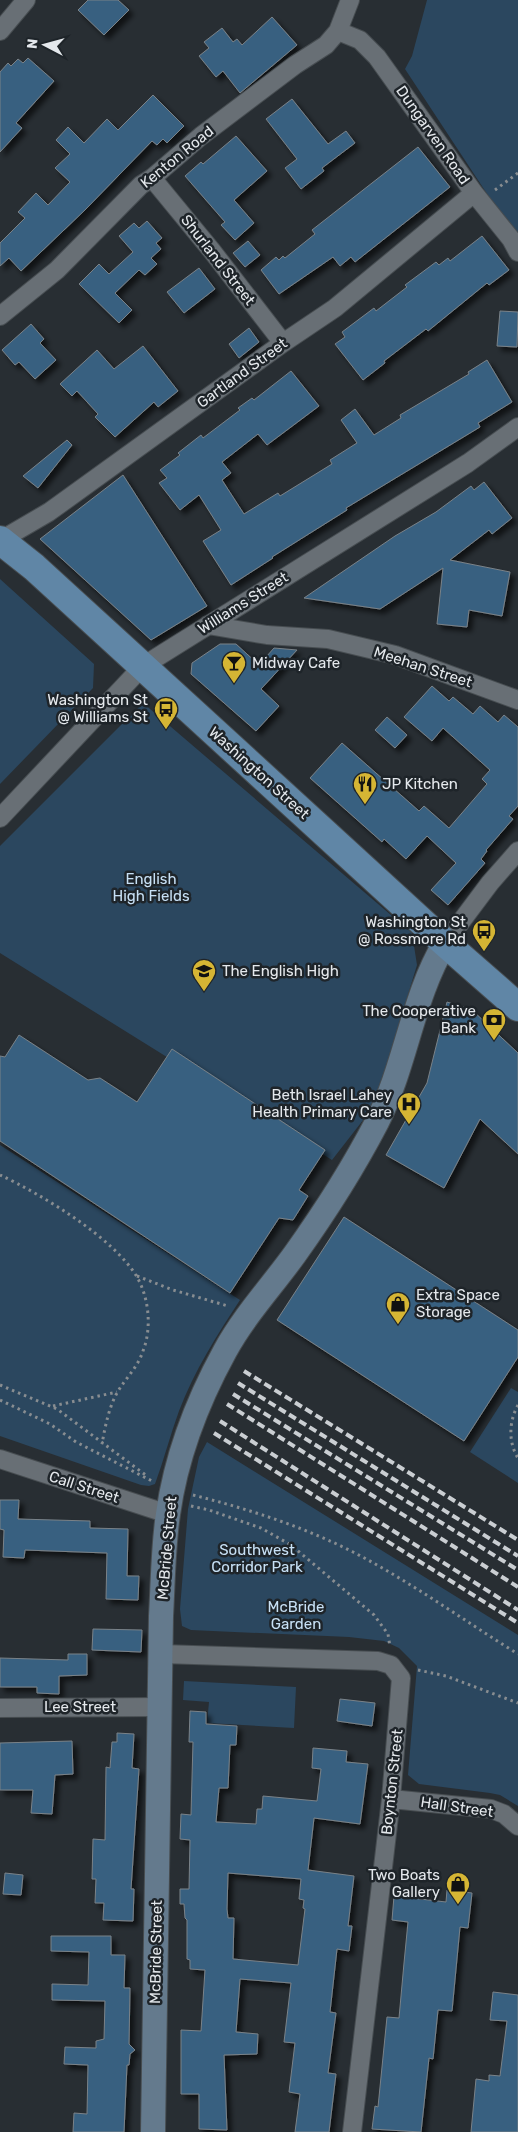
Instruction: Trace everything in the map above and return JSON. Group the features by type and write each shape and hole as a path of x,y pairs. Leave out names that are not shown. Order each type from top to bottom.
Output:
{"main road":[{"name":"Washington Street","path":"0,540 34,567 444,943 518,1006"}],"street":[{"path":"0,31 26,0"},
{"name":"Kenton Road","path":"0,316 57,270 141,185 152,178 201,136 295,65 326,45 338,31 350,0"},
{"name":"Dungarven Road","path":"338,31 360,40 377,57 477,197 511,239 518,252"},
{"name":"Shurland Street","path":"152,178 212,251 283,343"},
{"name":"Gartland Street","path":"0,540 49,512 283,343 335,308 477,197"},
{"name":"Williams Street","path":"0,818 143,666 468,463 518,427"},
{"name":"Meehan Street","path":"208,625 266,635 328,639 395,655 518,700"},
{"path":"444,943 490,883 518,851"},
{"name":"McBride Street","path":"153,2132 163,1580 176,1509 184,1446 208,1383 232,1340 296,1253 357,1158 378,1120 396,1074 431,966 444,943"},
{"name":"Call Street","path":"0,1459 176,1509"},
{"name":"Boynton Street","path":"162,1654 388,1663 401,1678 402,1687 391,1799 352,2132"},
{"name":"Lee Street","path":"0,1708 161,1707"},
{"name":"Hall Street","path":"391,1799 491,1809 504,1814 518,1826"}],"path":[{"path":"477,197 518,173"},
{"path":"0,1175 83,1224 116,1253 136,1276 148,1311 146,1343 134,1371 118,1392 102,1444"},
{"path":"136,1276 173,1290 235,1308"},
{"path":"0,1384 52,1406 158,1484 76,1442 50,1424 0,1400"},
{"path":"52,1406 118,1392"},
{"path":"518,1405 512,1415 510,1437 518,1458"},
{"path":"186,1494 274,1518 336,1544 379,1566 518,1654"},
{"path":"176,1509 222,1514 261,1528 281,1538 374,1615 388,1634 390,1648"},
{"path":"410,1669 446,1676 518,1703"}],"green space":[{"path":"427,0 518,0 518,241 405,69 412,56"},
{"path":"0,579 94,664 93,688 0,784"},
{"name":"English High Fields","path":"143,703 412,933 417,965 374,1106 332,1160 0,953 0,846"},
{"path":"0,1145 240,1300 215,1340 185,1396 155,1484 149,1486 141,1485 0,1436"},
{"path":"511,1388 518,1392 518,1483 470,1452"},
{"name":"Southwest Corridor Park","path":"207,1442 518,1635 518,1806 500,1795 419,1784 408,1775 417,1666 399,1648 384,1641 349,1637 191,1630 182,1626 180,1609 188,1509 199,1457"},
{"path":"184,1681 296,1687 294,1728 207,1723 209,1702 183,1700"}],"building":[{"path":"88,0 118,0 129,10 104,35 78,10"},
{"path":"272,17 297,45 240,93 223,71 216,77 199,56 209,48 204,42 222,28 233,42 237,39 242,45"},
{"path":"28,58 54,81 16,123 22,128 0,152 0,72 8,63 11,66 18,59 23,63"},
{"path":"153,95 184,126 167,143 163,139 157,145 152,141 85,210 21,271 9,258 0,266 0,243 25,218 18,212 36,193 48,205 70,182 55,168 70,154 56,140 68,127 84,143 107,119 118,130"},
{"path":"292,99 328,144 346,131 355,143 322,168 324,171 301,189 285,168 297,159 266,119"},
{"path":"236,136 267,171 234,200 254,223 235,240 221,225 225,222 185,176 201,162 203,164"},
{"path":"418,147 450,187 355,262 351,257 340,266 333,257 279,294 261,270 276,257 279,260 283,256 285,258 315,234 312,230"},
{"path":"147,221 162,238 156,243 161,249 151,258 157,264 145,275 139,270 115,293 132,310 119,323 79,284 99,264 109,274 133,252 119,236 134,223 139,228"},
{"path":"482,236 509,270 489,285 487,283 428,331 426,329 384,361 385,363 363,380 335,344 345,337 342,332 374,308 376,311 407,287 405,285 436,262 439,265 448,258 450,261"},
{"path":"248,241 260,255 245,267 233,253"},
{"path":"199,268 215,289 184,313 167,292"},
{"path":"500,311 518,312 517,347 497,346"},
{"path":"31,324 44,339 40,343 56,360 35,379 19,362 15,365 2,350"},
{"path":"249,328 259,342 239,358 229,344"},
{"path":"143,346 178,391 158,407 154,402 115,437 95,417 98,414 77,391 72,396 60,384 97,350 114,369"},
{"path":"487,360 512,402 478,423 480,427 346,508 347,510 231,585 203,541 221,530 199,495 180,510 159,483 167,478 160,470 180,455 178,453 201,435 203,438 240,410 238,408 252,398 254,400 291,371 319,406 267,445 258,434 222,462 231,473 222,480 244,514 278,493 280,496 332,464 330,460 357,443 341,420 355,409 374,435 401,418 400,415 469,374 468,372"},
{"path":"67,440 72,445 38,488 23,476"},
{"path":"123,475 207,606 151,640 40,539"},
{"path":"484,482 512,518 492,534 489,530 450,560 510,572 502,616 469,610 467,627 437,624 443,568 380,609 304,598 395,536 436,512 471,486 474,490"},
{"name":"Midway Cafe","path":"220,644 236,644 259,665 274,648 297,650 261,689 279,706 256,731 191,674 192,663"},
{"path":"432,686 449,701 453,697 473,714 480,706 498,722 504,715 518,727 518,806 509,816 513,819 486,850 481,859 485,863 448,905 431,890 456,863 427,836 406,859 384,839 382,842 310,778 342,743 419,811 424,806 449,828 487,784 482,779 490,770 443,728 432,741 404,717"},
{"path":"387,717 407,735 395,748 375,730"},
{"path":"447,1002 472,1010 518,1053 518,1154 480,1119 444,1188 386,1155 427,1083"},
{"path":"19,1035 88,1080 100,1078 137,1102 172,1049 325,1150 299,1190 308,1196 293,1220 279,1218 230,1293 0,1141 0,1056 5,1057"},
{"name":"Extra Space Storage","path":"344,1217 518,1330 518,1357 464,1441 277,1320"},
{"path":"0,1500 19,1500 18,1519 90,1521 90,1528 128,1529 127,1576 139,1576 138,1600 106,1599 107,1553 25,1550 24,1558 3,1557 4,1530 0,1529"},
{"path":"93,1629 142,1630 141,1652 92,1650"},
{"path":"68,1654 87,1654 87,1675 59,1676 59,1694 37,1693 37,1687 0,1687 0,1658 68,1660"},
{"path":"340,1699 375,1703 372,1726 337,1721"},
{"path":"190,1711 206,1712 206,1724 237,1726 236,1745 230,1745 228,1788 219,1788 216,1822 256,1824 257,1809 262,1809 263,1796 317,1801 321,1769 312,1768 313,1748 347,1751 346,1762 368,1764 360,1824 314,1818 308,1870 354,1876 348,1926 352,1926 349,1951 337,1949 330,2012 336,2013 328,2073 336,2074 329,2132 295,2132 300,2094 289,2092 295,2043 284,2042 291,1983 240,1979 236,2032 258,2034 257,2054 224,2055 227,2130 199,2129 199,2094 181,2094 181,2030 201,2031 205,1970 190,1969 190,1960 187,1959 187,1920 185,1918 184,1904 180,1904 180,1889 189,1889 190,1840 180,1839 181,1814 191,1815 193,1742 189,1742","holes":["228,1873 301,1879 299,1899 304,1900 303,1908 305,1909 298,1965 233,1959 234,1918 228,1918"]},
{"path":"117,1733 134,1734 132,1768 139,1769 131,1889 134,1889 133,1921 103,1920 104,1903 95,1903 96,1879 92,1879 93,1839 105,1840 106,1767 110,1768 112,1742 117,1742"},
{"path":"72,1741 73,1774 55,1775 52,1814 31,1813 33,1790 0,1790 0,1743"},
{"path":"5,1873 23,1875 21,1895 3,1894"},
{"path":"447,1890 472,1893 468,1928 460,1927 452,2011 438,2010 433,2059 429,2058 421,2132 372,2129 375,2106 378,2107 387,2017 399,2018 408,1922 392,1920 394,1896 446,1902"},
{"path":"51,1936 111,1936 111,1955 125,1955 124,1988 130,1988 129,2044 135,2050 130,2054 129,2065 127,2065 124,2132 73,2132 74,2113 87,2114 88,2065 64,2064 65,2047 96,2048 96,2041 104,2039 105,2001 52,2000 52,1984 88,1985 89,1952 51,1951"},
{"path":"493,1992 518,1995 518,2132 471,2132 476,2079 489,2081 489,2075 500,2076 507,2021 490,2020"}],"railway":[{"path":"244,1371 518,1540"},
{"path":"238,1383 518,1556"},
{"path":"233,1394 518,1570"},
{"path":"227,1404 518,1587"},
{"path":"220,1421 518,1610"},
{"path":"214,1433 518,1623"}],"place":[{"name":"Midway Cafe","path":"234,684"},
{"name":"Washington St @ Williams St","path":"166,730"},
{"name":"JP Kitchen","path":"365,805"},
{"name":"Washington St @ Rossmore Rd","path":"484,952"},
{"name":"The English High","path":"204,992"},
{"name":"The Cooperative Bank","path":"494,1041"},
{"name":"Beth Israel Lahey Health Primary Care","path":"409,1125"},
{"name":"Extra Space Storage","path":"398,1325"},
{"name":"Two Boats Gallery","path":"458,1905"}],"park label":[{"name":"McBride Garden","path":"296,1616"}]}
